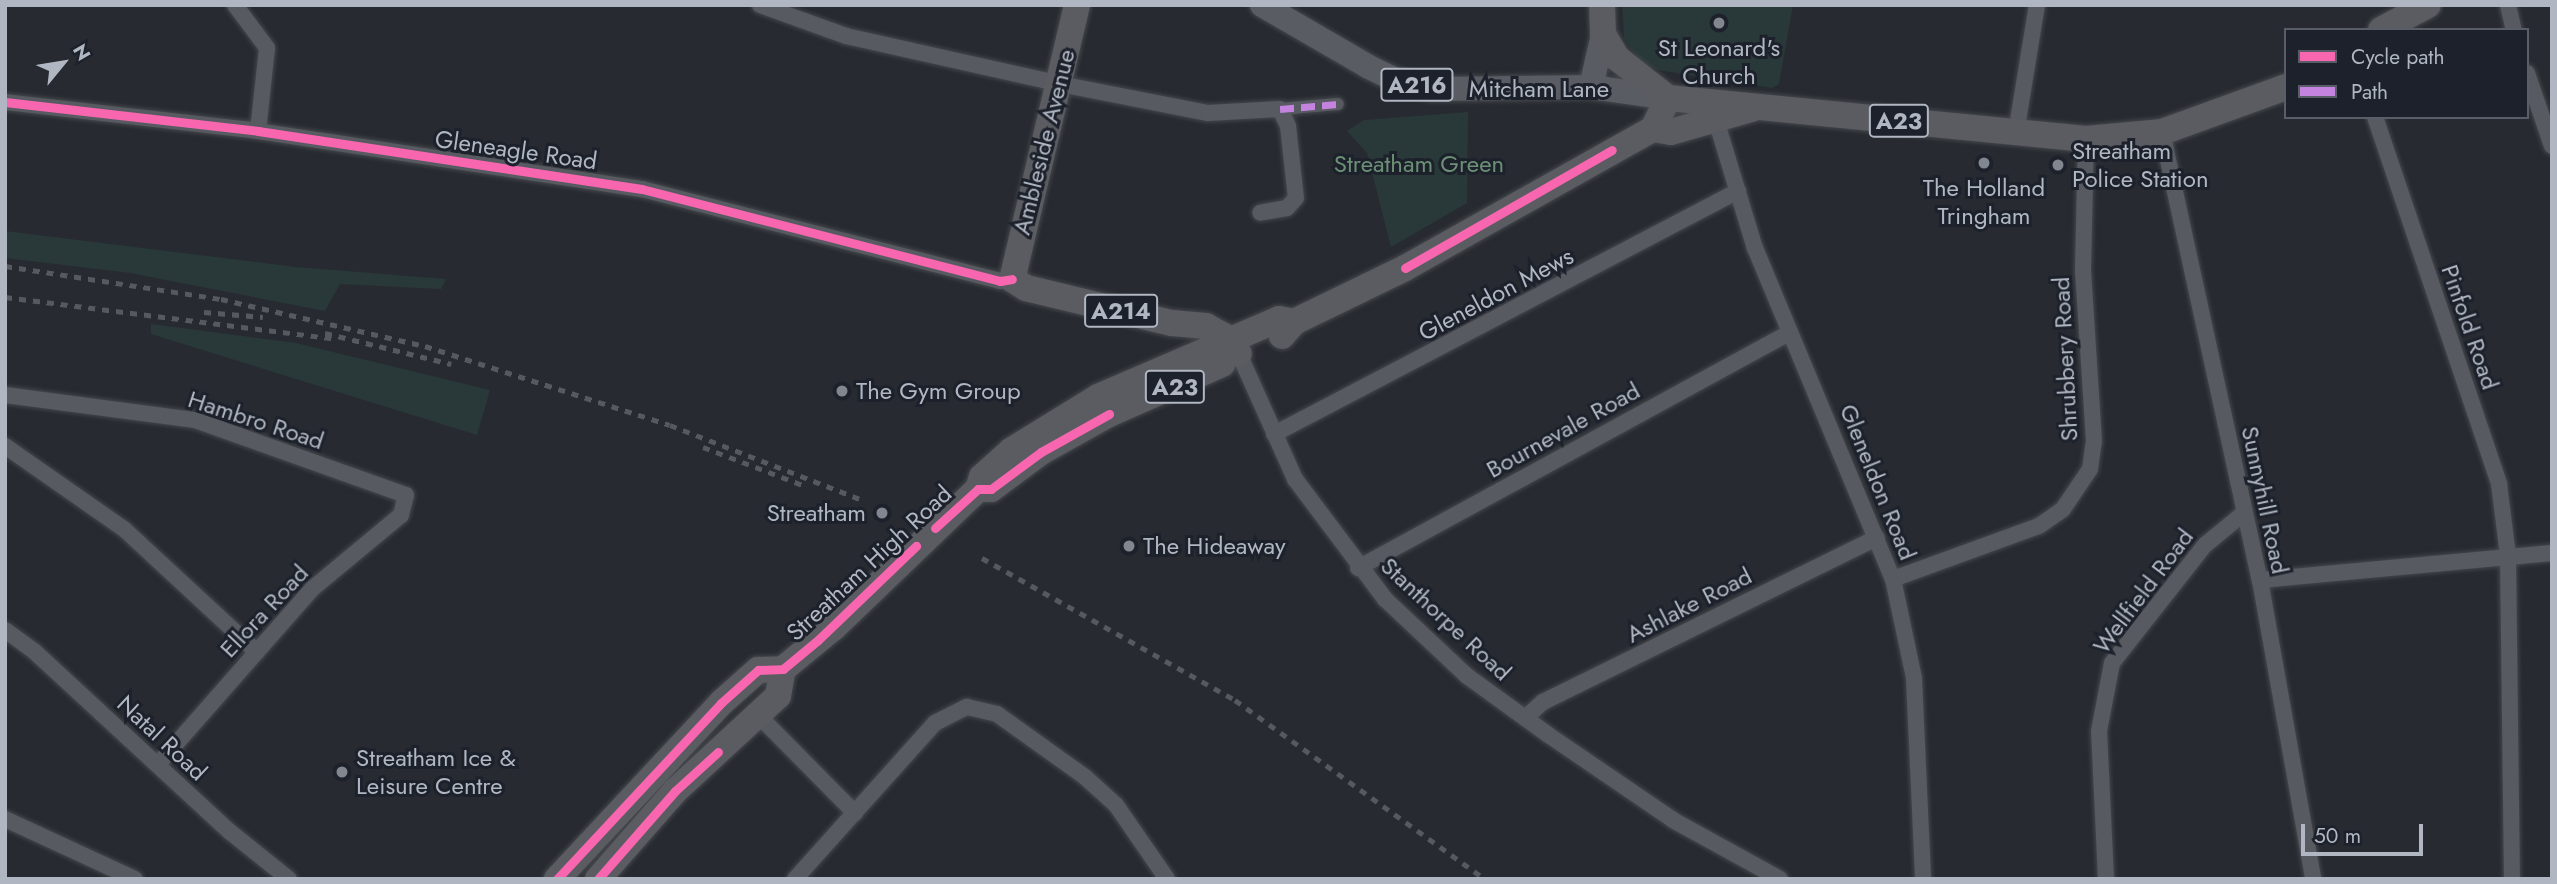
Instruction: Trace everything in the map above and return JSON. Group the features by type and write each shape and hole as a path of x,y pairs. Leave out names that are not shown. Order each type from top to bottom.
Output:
{"highway":[{"name":"Ambleside Avenue","path":"1012,279 1077,5"},
{"path":"1602,5 1603,34 1628,70 1668,98 1653,129"},
{"path":"2385,28 2428,5"},
{"name":"Streatham High Road","path":"1668,98 2086,139 2162,132 2284,88"},
{"name":"Streatham High Road","path":"557,879 742,684 758,670 783,669 833,628 978,489 982,477 1032,437 1098,397 1176,366 1283,336 1294,322 1382,280 1653,129 1671,132 1759,106"},
{"name":"Gleneagle Road","path":"1012,279 1026,288 1172,323 1206,326 1235,349"},
{"name":"A214","path":"1172,323 1184,351 1176,366"},
{"name":"Streatham High Road","path":"978,489 991,489 1041,452 1235,349"},
{"name":"Streatham High Road","path":"598,879 676,791 778,696 783,669"}],"main road":[{"name":"Mitcham Lane","path":"1262,5 1293,13 1378,71 1433,89 1591,87 1668,98"},
{"path":"1591,87 1603,34"}],"street":[{"path":"235,5 267,48 258,131"},
{"path":"760,5 846,36 1060,84 1208,113 1338,104"},
{"path":"2016,133 2037,5"},
{"path":"2508,5 2514,28"},
{"path":"2529,79 2552,146"},
{"name":"Gleneagle Road","path":"5,102 258,131 642,189 1000,281 1012,279"},
{"path":"1260,213 1287,208 1296,198 1288,126 1280,109"},
{"name":"Pinfold Road","path":"2376,119 2499,484 2508,555 2512,879"},
{"name":"Gleneldon Road","path":"1716,120 1738,191 1790,332 1893,579 1914,678 1923,879"},
{"name":"Sunnyhill Road","path":"2162,132 2260,580 2314,879"},
{"name":"Shrubbery Road","path":"1893,579 2039,526 2063,509 2091,469 2094,441 2082,270 2086,139"},
{"name":"Gleneldon Mews","path":"1274,433 1738,191"},
{"name":"Bournevale Road","path":"1359,568 1790,332"},
{"name":"Stanthorpe Road","path":"1235,349 1295,479 1359,568 1467,676 1673,820 1780,879"},
{"name":"Hambro Road","path":"5,395 195,420 406,495"},
{"path":"5,446 124,529 257,652"},
{"name":"Ellora Road","path":"158,764 312,589 401,515 406,495"},
{"name":"Wellfield Road","path":"2106,879 2099,731 2112,663 2205,545 2230,520 2244,513"},
{"name":"Ashlake Road","path":"1525,718 1543,702 1877,538"},
{"path":"2260,580 2552,553"},
{"name":"Natal Road","path":"5,630 158,764 229,831 289,879"},
{"path":"795,879 935,723 960,709 979,708 997,715 1085,777 1116,805 1167,879"},
{"path":"758,715 855,813"},
{"path":"5,819 135,879"}],"green space":[{"path":"1622,5 1793,5 1779,84 1772,88 1658,70 1639,61 1624,38"},
{"name":"Streatham Green","path":"1468,112 1467,203 1391,247 1367,153 1347,131 1364,120"},
{"path":"5,231 296,267 446,279 441,289 340,284 325,311 130,273 5,258"},
{"path":"151,324 296,343 490,390 477,435 151,334"}],"railway":[{"path":"5,266 221,299 425,346 670,425 860,499"},
{"path":"5,297 336,339"},
{"path":"204,312 263,317"},
{"path":"325,333 451,364"},
{"path":"703,447 805,486"},
{"path":"982,558 1235,700 1485,879"}],"marked path":[{"path":"1280,109 1338,104"}],"cycle path":[{"path":"5,102 258,131 642,189 1000,281 1012,279"},
{"path":"1405,268 1612,150"},
{"path":"935,528 978,489 991,489 1041,452 1109,414"},
{"path":"557,879 721,703 758,670 783,669 818,640 916,546"},
{"path":"598,879 675,791 718,752"}],"place":[{"name":"St Leonard's Church","path":"1719,23"},
{"name":"The Holland Tringham","path":"1984,163"},
{"name":"Streatham Police Station","path":"2058,165"},
{"name":"The Gym Group","path":"842,391"},
{"name":"Streatham","path":"882,513"},
{"name":"The Hideaway","path":"1129,546"},
{"name":"Streatham Ice & Leisure Centre","path":"342,772"}]}
